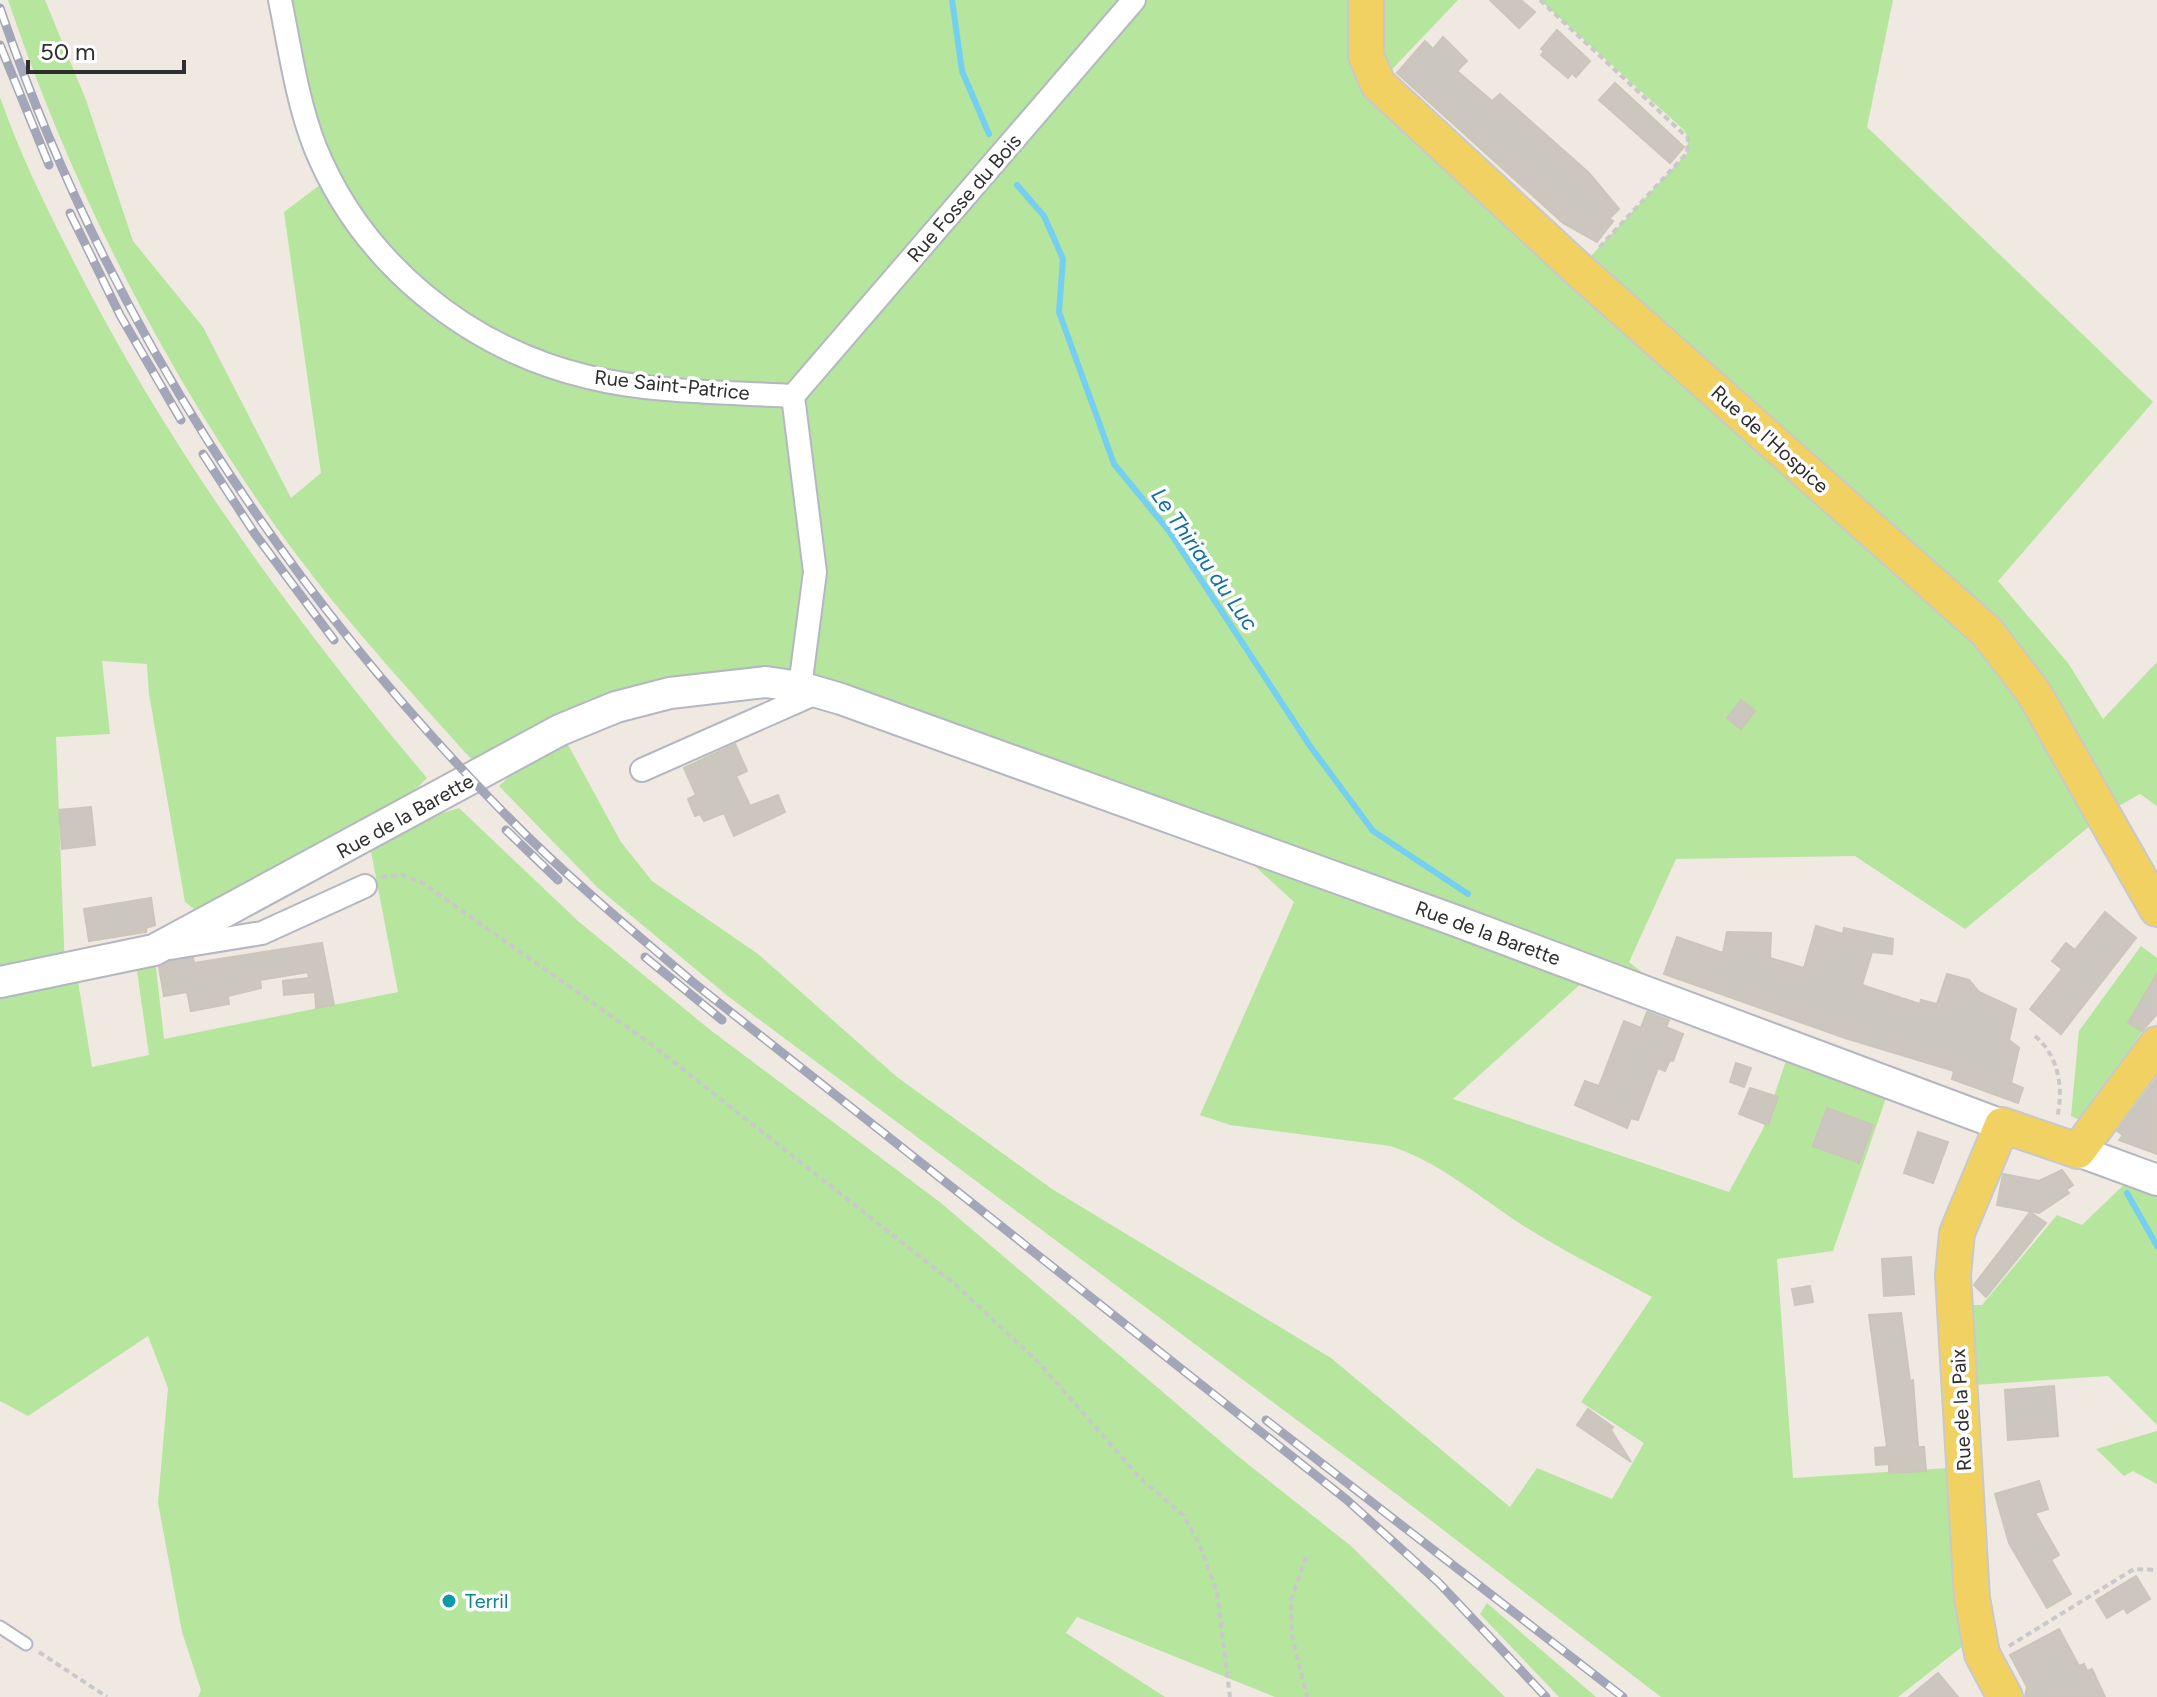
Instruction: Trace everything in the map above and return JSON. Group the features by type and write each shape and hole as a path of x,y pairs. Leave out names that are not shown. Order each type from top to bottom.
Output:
{"main road":[{"name":"Rue de l'Hospice","path":"1366,0 1366,56 1378,84 1579,270 1987,632 2034,693 2157,909"},
{"path":"2065,1146 2157,1044"},
{"name":"Rue de la Barette","path":"2002,1125 2065,1146"},
{"name":"Rue de la Paix","path":"2002,1125 1957,1233 1953,1275 1972,1598 1985,1661 2005,1697"}],"street":[{"name":"Rue Saint-Patrice","path":"280,0 305,115 329,178 373,243 445,314 506,349 590,378 674,389 793,396"},
{"name":"Rue Fosse du Bois","path":"793,396 1134,0"},
{"path":"642,770 808,690 815,572 793,396"},
{"name":"Rue de la Barette","path":"0,982 154,950 581,720 670,693 766,682 808,690 1437,913 2002,1125"},
{"path":"154,950 262,933 365,886"},
{"name":"Rue de la Barette","path":"2065,1146 2157,1180"}],"lane":[{"path":"0,1627 26,1644"}],"path":[{"path":"1540,0 1684,130 1689,146 1687,153 1579,270"},
{"path":"365,886 387,874 421,882 651,1044 956,1285 1040,1364 1141,1479 1183,1515 1200,1546 1217,1592 1230,1697"},
{"path":"2035,1036 2048,1047 2059,1084 2065,1146"},
{"path":"1306,1557 1291,1600 1292,1636 1307,1697"},
{"path":"1985,1661 2134,1569 2157,1570"},
{"path":"26,1644 107,1697"}],"green space":[{"path":"8,0 45,0 86,100 133,241 203,327 291,498 321,473 284,212 329,178 280,0 1458,0 1378,84 1578,270 1687,153 1688,138 1684,130 1540,0 1893,0 1867,127 2153,402 1998,581 2068,663 2103,719 2157,662 2157,806 2140,794 2103,815 1965,929 1855,856 1676,859 1629,962 1682,1005 1594,972 1453,1099 1729,1192 1763,1129 1791,1046 1886,1098 1833,1251 1777,1259 1793,1478 1964,1467 1977,1635 1898,1697 1661,1697 1399,1496 729,997 598,888 499,786 558,732 473,761 366,640 290,547 227,454 153,330 88,201 32,68","holes":["766,682 1223,837 1294,902 1200,1115 1230,1125 1390,1146 1409,1153 1444,1172 1542,1237 1652,1297 1581,1402 1644,1443 1612,1499 1537,1468 1510,1507 1331,1358 1052,1189 897,1077 758,954 652,881 621,842 560,730"]},
{"path":"0,97 56,226 153,404 282,596 427,778 370,835 459,808 578,921 709,1029 941,1203 1239,1457 1351,1546 1505,1697 1275,1697 1077,1617 1066,1633 1165,1697 198,1697 201,1690 182,1632 158,1503 168,1388 148,1336 28,1416 0,1401","holes":["102,661 147,664 149,694 185,902 212,922 368,836 398,992 164,1039 154,950 135,957 149,1055 92,1067 76,969 65,970 56,737 110,734"]},
{"path":"2141,946 2157,958 2157,1009 2082,1121 2071,1116 2079,1031"},
{"path":"2137,1172 2157,1180 2157,1425 2108,1376 1974,1385 1968,1305 1982,1305 2057,1215 2082,1225"},
{"path":"2157,1431 2157,1484 2133,1471 2124,1476 2096,1449"},
{"path":"1487,1603 1596,1697 1559,1697 1480,1614"}],"building":[{"path":"1490,0 1521,0 1535,12 1519,28"},
{"path":"1557,30 1590,61 1576,77 1572,73 1568,78 1541,55 1544,51 1541,49"},
{"path":"1443,37 1467,61 1457,71 1492,101 1500,94 1589,173 1619,209 1609,219 1613,221 1597,242 1563,223 1397,73 1425,41 1433,49"},
{"path":"1615,83 1684,147 1670,163 1599,100"},
{"path":"1741,700 1755,711 1741,729 1727,718"},
{"path":"735,744 747,771 736,776 750,806 778,795 785,812 734,836 724,813 704,821 700,814 695,816 688,799 696,795 684,768"},
{"path":"91,807 95,845 62,849 59,810"},
{"path":"151,898 155,925 146,928 146,932 89,941 84,909"},
{"path":"2105,912 2136,938 2061,1034 2030,1009 2062,969 2052,961 2066,943 2075,950"},
{"path":"1816,926 1843,934 1844,928 1893,939 1892,954 1872,952 1862,985 1920,1004 1921,1000 1937,1004 1947,974 1969,980 1979,992 2016,1009 2009,1040 2019,1048 2011,1083 2023,1088 2018,1103 1952,1079 1954,1071 1845,1038 1664,974 1677,937 1723,953 1727,932 1771,933 1770,958 1804,968"},
{"path":"322,943 334,1005 316,1008 315,992 284,995 283,981 309,978 308,972 260,980 261,988 228,996 229,1004 191,1011 187,992 164,996 159,967 169,962 193,958 194,963"},
{"path":"2157,974 2157,1014 2142,1031 2128,1023"},
{"path":"1647,1012 1669,1020 1666,1027 1683,1034 1673,1061 1670,1060 1665,1071 1658,1068 1638,1120 1631,1118 1627,1128 1575,1105 1585,1081 1599,1086 1624,1021 1641,1028"},
{"path":"1736,1063 1751,1068 1744,1087 1730,1082"},
{"path":"2157,1078 2157,1154 2119,1140 2123,1135 2117,1131"},
{"path":"1750,1088 1778,1097 1768,1125 1739,1114"},
{"path":"1827,1108 1873,1125 1859,1163 1813,1146"},
{"path":"1918,1132 1948,1142 1933,1183 1904,1173"},
{"path":"2062,1170 2073,1185 2066,1190 2069,1193 2039,1213 1997,1205 2003,1174 2039,1181"},
{"path":"2030,1212 2046,1223 1986,1297 1974,1285"},
{"path":"1911,1257 1914,1294 1884,1296 1882,1259"},
{"path":"1810,1286 1813,1302 1795,1305 1792,1289"},
{"path":"1901,1313 1910,1381 1913,1380 1918,1447 1924,1447 1926,1471 1889,1473 1889,1464 1876,1465 1875,1448 1887,1447 1869,1315"},
{"path":"2054,1386 2058,1436 2008,1440 2005,1390"},
{"path":"1588,1409 1613,1427 1611,1430 1631,1462 1577,1425"},
{"path":"2039,1481 2048,1509 2035,1513 2059,1555 2051,1560 2071,1594 2047,1608 2009,1543 1995,1494"},
{"path":"2136,1576 2150,1599 2127,1613 2124,1608 2107,1618 2096,1600"},
{"path":"2059,1629 2079,1666 2084,1664 2087,1671 2092,1669 2105,1697 2025,1697 2027,1687 2010,1655"},
{"path":"1938,1673 1958,1697 1909,1697"}],"waterway":[{"name":"Le Thiriau du Luc","path":"952,0 962,71 989,134"},
{"name":"Le Thiriau du Luc","path":"1017,185 1044,216 1063,259 1059,312 1114,464 1169,531 1310,746 1373,831 1468,894"},
{"name":"Le Thiriau du Luc","path":"2127,1193 2157,1246"}],"railway":[{"path":"0,8 42,121 91,230 146,337 208,440 275,540 347,636 425,728 552,860 694,983 1347,1500 1439,1583 1546,1697"},
{"path":"0,45 49,165"},
{"path":"70,213 120,315 181,420"},
{"path":"203,454 255,534 334,640"},
{"path":"506,830 558,880"},
{"path":"645,957 722,1020"},
{"path":"1266,1420 1623,1697"}],"place":[{"name":"Terril","path":"449,1601"}]}
